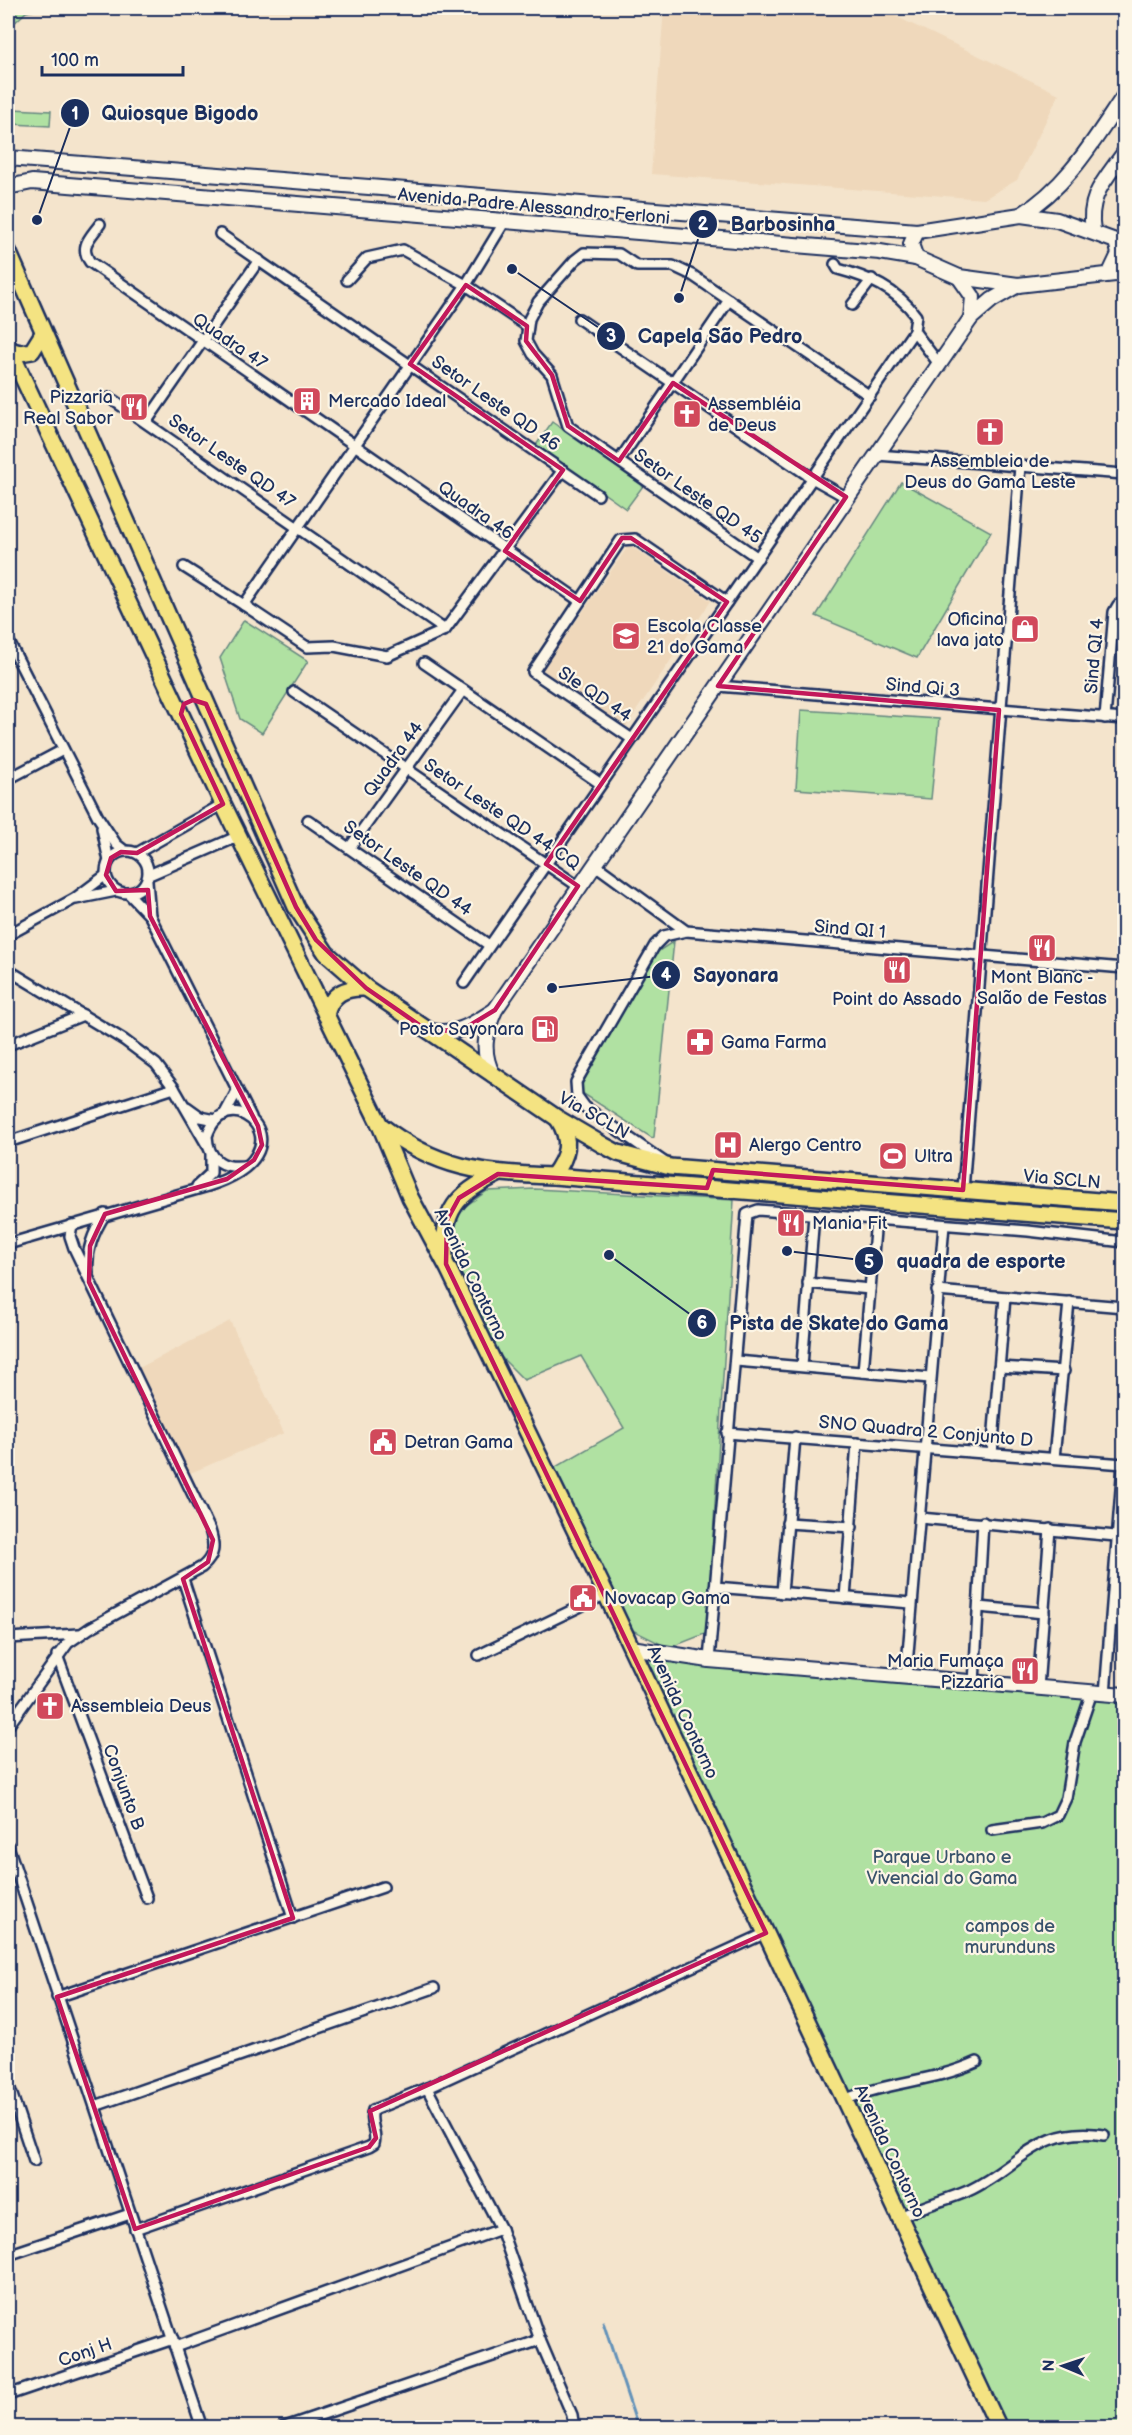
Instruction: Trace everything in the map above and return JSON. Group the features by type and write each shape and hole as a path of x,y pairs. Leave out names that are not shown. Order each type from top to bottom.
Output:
{"main road":[{"path":"1021,215 1060,186 1125,96"},
{"path":"1093,231 1090,215 1097,192 1125,153"},
{"name":"Avenida Padre Alessandro Ferloni","path":"8,158 917,231 1021,215 1057,220 1093,231 1120,243"},
{"path":"280,203 286,192 281,180"},
{"name":"Avenida Padre Alessandro Ferloni","path":"8,187 32,182 776,244 916,258 959,277 1018,285 1125,273"},
{"path":"412,214 408,202 415,190"},
{"path":"596,230 602,219 602,212 597,205"},
{"path":"621,231 617,218 624,207"},
{"path":"776,244 780,235 777,220"},
{"path":"916,258 911,244 917,231"},
{"path":"1110,273 1119,254 1120,243"},
{"name":"Via SCLN","path":"8,251 42,335 305,924 330,958 366,988 428,1031 557,1118 618,1153 670,1167 1125,1203"},
{"path":"959,277 972,297 971,318"},
{"path":"493,1075 487,1063 485,1041 495,1010 578,886 971,318 993,300 1018,285"},
{"path":"8,348 20,353 32,351 42,335"},
{"name":"Avenida Contorno","path":"8,348 223,804 380,1125 410,1197 446,1264 606,1594 999,2427"},
{"path":"181,714 184,704 193,700 206,704"},
{"path":"326,1015 334,996 340,991 366,988"},
{"path":"428,1031 453,1033 495,1010"},
{"path":"553,1176 564,1159 568,1143 557,1118"},
{"name":"Via SCLN","path":"380,1125 429,1157 454,1166 498,1174 553,1176 1125,1221"},
{"path":"707,1188 711,1178 710,1170"},
{"path":"734,1172 729,1180 735,1190"},
{"path":"446,1264 445,1233 451,1209 471,1189 498,1174"},
{"path":"631,1648 709,1660 1125,1695"}],"street":[{"path":"244,605 466,285 505,221"},
{"name":"Quadra 47","path":"100,224 84,246 84,253 90,262 203,343 354,444"},
{"path":"220,234 410,364"},
{"path":"347,280 368,258 404,250 466,285 527,326 538,302 568,267 584,253 619,254 637,266 673,266 684,270 870,396"},
{"name":"Setor Leste QD 47","path":"147,422 259,260"},
{"path":"464,983 914,331 916,316 911,309 873,279 838,268 835,264"},
{"path":"852,305 873,279"},
{"path":"619,461 729,300"},
{"path":"579,319 812,478 846,497"},
{"name":"Setor Leste QD 45","path":"527,326 526,341 532,354 552,375 568,426 758,558"},
{"path":"914,331 939,364"},
{"name":"Setor Leste QD 46","path":"410,364 598,495"},
{"name":"Setor Leste QD 47","path":"110,398 297,527"},
{"name":"Quadra 46","path":"354,444 580,601"},
{"path":"877,455 1125,474"},
{"path":"963,1190 1020,466"},
{"path":"184,567 307,647 334,646 387,656 445,630 563,470"},
{"path":"297,527 445,630"},
{"path":"580,601 621,540 630,538 727,602"},
{"name":"Sle QD 44","path":"580,601 534,673 632,739"},
{"name":"Sind QI 4","path":"1105,718 1114,612 1118,605 1125,604"},
{"path":"8,640 98,817 116,844 125,851"},
{"path":"424,663 601,784"},
{"name":"Sind Qi 3","path":"718,686 1125,719"},
{"name":"Quadra 44","path":"350,847 463,690"},
{"path":"294,692 406,768"},
{"path":"8,778 63,750"},
{"name":"Setor Leste QD 44 CQ","path":"406,768 578,886"},
{"path":"137,853 223,804"},
{"path":"8,935 74,899 106,875 109,861 98,817"},
{"name":"Setor Leste QD 44","path":"308,820 489,945"},
{"path":"74,899 116,891 129,894 140,890 148,878 239,836"},
{"path":"109,861 116,854 125,851 137,853 144,858 148,878 150,916"},
{"path":"594,864 686,931"},
{"path":"106,875 116,891"},
{"path":"8,1244 227,1179 248,1165 259,1153 262,1145 258,1126 251,1118 237,1091 150,916 129,894"},
{"path":"670,1167 585,1107 577,1096 576,1082 655,945 664,936 686,931"},
{"name":"Sind QI 1","path":"686,931 1125,968"},
{"path":"8,970 144,1054 156,1064 174,1088 211,1155 211,1173 193,1189"},
{"path":"8,1046 82,1015"},
{"path":"8,1142 174,1088"},
{"path":"207,1145 207,1136 237,1091"},
{"path":"183,1104 201,1116 220,1117 233,1112 251,1118"},
{"path":"211,1155 221,1164 234,1168 248,1165"},
{"path":"709,1660 747,1214 758,1210 1125,1242"},
{"path":"89,1282 90,1246 105,1215"},
{"path":"802,1366 814,1215"},
{"path":"863,1372 876,1219"},
{"path":"906,1677 944,1225"},
{"path":"8,1726 57,1655 79,1634 183,1579 208,1562 214,1549 213,1540 71,1242 72,1226"},
{"path":"808,1282 870,1289"},
{"path":"937,1291 1125,1307"},
{"path":"992,1454 1005,1297"},
{"path":"1054,1458 1069,1302"},
{"path":"736,1361 930,1378"},
{"path":"999,1367 1064,1371"},
{"name":"SNO Quadra 2 Conjunto D","path":"727,1432 1124,1464"},
{"path":"782,1593 795,1437"},
{"path":"845,1598 857,1443"},
{"path":"992,1830 1042,1823 1058,1815 1066,1798 1075,1742 1098,1693 1110,1621 1124,1464"},
{"path":"920,1518 1116,1536"},
{"path":"974,1683 983,1522"},
{"path":"787,1523 852,1527"},
{"path":"1038,1688 1050,1529"},
{"path":"183,1579 293,1918"},
{"path":"715,1587 911,1603"},
{"path":"479,1655 606,1594"},
{"path":"978,1607 1044,1613"},
{"path":"1110,1621 1125,1622"},
{"path":"8,1638 79,1634"},
{"name":"Conjunto B","path":"57,1655 147,1898"},
{"path":"8,1846 202,2427"},
{"path":"57,1997 383,1887"},
{"path":"135,2229 369,2147 374,2144 376,2138 370,2115 373,2110 428,2088 766,1933"},
{"path":"95,2106 434,1988"},
{"path":"844,2100 885,2085 946,2075 977,2062"},
{"path":"8,2083 34,2161"},
{"path":"428,2088 501,2229 540,2340 572,2415 574,2427"},
{"path":"900,2218 926,2204 968,2190 1042,2142 1073,2134 1104,2135"},
{"path":"8,2254 130,2214"},
{"name":"Conj H","path":"8,2396 174,2343 501,2229"},
{"path":"282,2427 540,2340"}],"highlighted area":[{"path":"466,285 527,326 526,341 552,375 568,426 619,461 673,383 846,497 718,686 999,710 963,1190 713,1170 707,1188 498,1174 459,1198 447,1220 446,1264 766,1933 370,2111 376,2138 369,2147 135,2229 57,1997 293,1918 183,1579 208,1562 213,1540 89,1282 90,1246 105,1214 227,1179 254,1160 262,1145 258,1126 150,916 148,890 116,891 106,875 111,858 121,852 137,853 223,804 181,714 184,704 193,700 206,704 296,907 316,940 366,988 428,1031 462,1030 495,1010 578,886 546,864 727,602 631,538 622,538 580,601 505,551 563,470 410,364"}],"shaded area":[{"path":"664,8 878,8 1059,94 1017,180 984,199 651,174"},
{"name":"Escola Classe 21 do Gama","path":"629,545 711,601 624,729 541,672"},
{"path":"230,1321 284,1433 188,1474 137,1369"}],"green space":[{"path":"8,8 46,8 26,12 8,29"},
{"path":"13,109 51,111 50,126 12,124"},
{"path":"552,422 643,486 626,509 536,445"},
{"path":"901,482 991,532 917,658 816,616"},
{"path":"244,620 308,661 262,733 240,719 220,658"},
{"path":"801,710 939,719 931,799 796,789"},
{"path":"674,941 654,1137 652,1138 579,1091 610,1028 654,954"},
{"path":"535,1189 734,1200 707,1633 669,1648 628,1628 552,1469 624,1428 581,1356 524,1380 497,1353 450,1249 453,1215 487,1191"},
{"name":"Parque Urbano e Vivencial do Gama","path":"658,1658 1124,1699 1124,2427 1006,2427 648,1671 649,1661"}],"waterway":[{"path":"603,2322 638,2428"}],"place":[{"name":"Quiosque Bigodo","path":"37,220"},
{"name":"Capela São Pedro","path":"512,269"},
{"name":"Barbosinha","path":"679,298"},
{"name":"Mercado Ideal","path":"307,401"},
{"name":"Pizzaria Real Sabor","path":"134,407"},
{"name":"Assembléia de Deus","path":"687,414"},
{"name":"Assembleia de Deus do Gama Leste","path":"990,432"},
{"name":"Oficina lava jato","path":"1025,629"},
{"name":"Escola Classe 21 do Gama","path":"626,636"},
{"name":"Mont Blanc - Salão de Festas","path":"1042,948"},
{"name":"Point do Assado","path":"897,970"},
{"name":"Sayonara","path":"552,988"},
{"name":"Posto Sayonara","path":"545,1029"},
{"name":"Gama Farma","path":"700,1042"},
{"name":"Alergo Centro","path":"728,1145"},
{"name":"Ultra","path":"893,1156"},
{"name":"Mania Fit","path":"791,1223"},
{"name":"quadra de esporte","path":"787,1251"},
{"name":"Pista de Skate do Gama","path":"609,1255"},
{"name":"Detran Gama","path":"383,1442"},
{"name":"Novacap Gama","path":"583,1598"},
{"name":"Maria Fumaça Pizzaria","path":"1025,1671"},
{"name":"Assembleia Deus","path":"50,1706"}],"park label":[{"name":"campos de murunduns","path":"1010,1936"}]}
